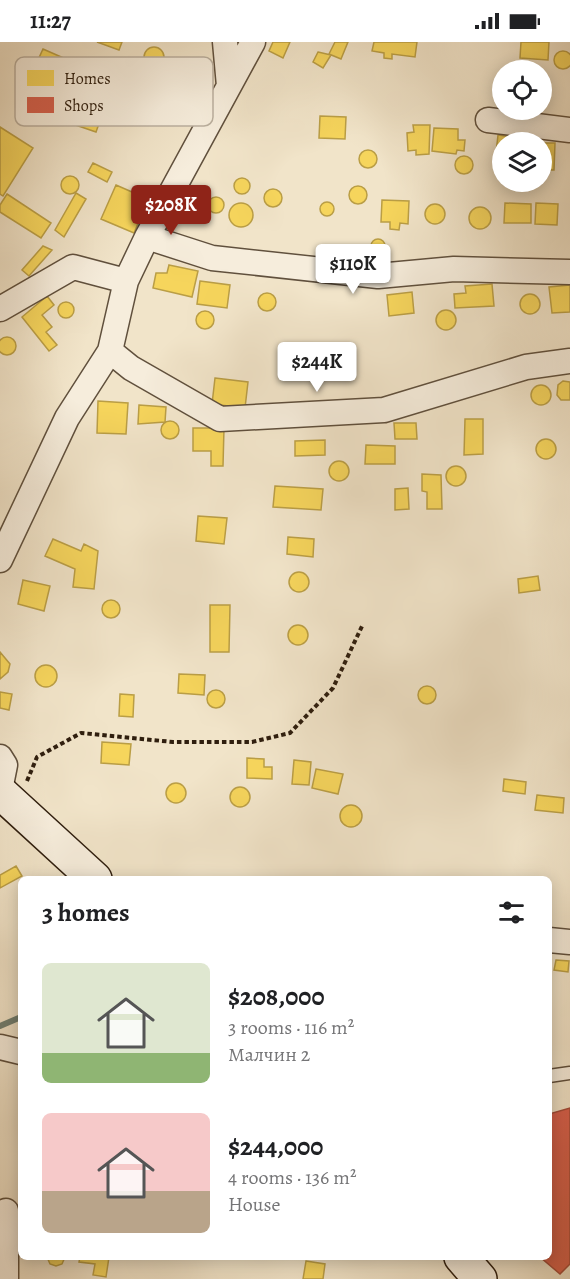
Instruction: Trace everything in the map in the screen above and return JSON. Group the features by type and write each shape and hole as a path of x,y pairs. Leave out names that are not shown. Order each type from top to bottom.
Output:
{"main road":[{"path":"6,796 92,876"},
{"path":"464,1260 480,1279"}],"street":[{"path":"225,42 229,86"},
{"path":"213,115 253,42"},
{"path":"489,120 570,130"},
{"path":"0,560 68,418 110,351 126,281 147,237 207,126"},
{"path":"147,237 212,258 378,276 454,270 570,272"},
{"path":"0,309 73,267 126,281"},
{"path":"110,351 131,368 220,419 384,410 526,367 570,361"},
{"path":"0,757 5,765 6,796"},
{"path":"552,940 570,942"},
{"path":"0,1047 18,1051"},
{"path":"6,1279 9,1212"}],"lane":[{"path":"552,1076 570,1073"}],"path":[{"path":"6,796 37,757 81,732 173,742 252,742 290,733 333,688 363,624"}],"building: Homes":[{"path":"97,42 122,42 119,50"},
{"path":"273,42 290,42 283,58 269,51"},
{"path":"335,42 348,42 341,59 329,54"},
{"path":"374,42 417,42 415,57 392,54 392,59 384,58 384,53 372,51"},
{"path":"521,42 549,42 548,60 520,58"},
{"path":"154,47 163,53 164,57 144,57 147,50"},
{"path":"43,49 61,57 39,57"},
{"path":"567,51 570,53 570,67 559,69 556,67 554,56 556,53"},
{"path":"318,52 331,55 323,68 313,62"},
{"path":"320,116 346,117 345,139 319,138"},
{"path":"413,125 430,125 429,154 416,155 416,150 408,151 407,133 414,132"},
{"path":"78,126 98,126 96,132"},
{"path":"0,127 33,148 3,196 0,194"},
{"path":"434,128 458,129 458,140 465,140 464,151 457,150 456,154 432,151"},
{"path":"552,143 555,143 554,170 552,170"},
{"path":"368,150 374,153 377,159 374,165 368,168 362,165 359,159 362,153"},
{"path":"460,156 468,156 473,161 471,172 460,174 455,169 455,161"},
{"path":"93,163 112,172 107,182 88,172"},
{"path":"70,176 76,179 79,185 76,191 70,194 64,191 61,185 64,179"},
{"path":"239,178 245,178 250,186 248,192 239,194 234,189 234,183"},
{"path":"116,185 148,199 134,233 101,219"},
{"path":"354,186 362,186 367,191 365,202 354,204 349,199 349,191"},
{"path":"269,189 277,189 282,194 280,205 269,207 264,202 264,194"},
{"path":"76,193 86,199 64,237 55,230"},
{"path":"7,194 51,223 41,238 0,212 0,205"},
{"path":"213,197 219,197 224,205 222,211 213,213 208,208 208,202"},
{"path":"382,200 409,201 408,224 400,223 399,230 390,229 390,222 381,222"},
{"path":"327,202 332,204 334,209 332,214 327,216 322,214 320,209 322,204"},
{"path":"241,203 246,204 252,210 252,220 246,226 241,227 236,226 230,220 229,215 230,210 236,204"},
{"path":"505,203 531,204 531,223 504,223"},
{"path":"536,203 558,204 557,225 535,224"},
{"path":"435,204 442,207 445,214 442,221 435,224 428,221 425,214 428,207"},
{"path":"480,207 490,214 491,218 484,228 480,229 470,222 469,218 476,208"},
{"path":"375,239 381,239 385,246 381,253 375,253 371,249 371,243"},
{"path":"43,246 52,250 29,276 22,270"},
{"path":"169,265 198,271 192,297 153,288 156,273 167,273"},
{"path":"200,281 230,285 227,308 197,304"},
{"path":"492,284 494,306 455,308 454,294 466,293 465,286"},
{"path":"570,285 570,312 552,313 549,287"},
{"path":"412,292 414,313 389,316 387,295"},
{"path":"267,293 273,296 276,302 273,308 267,311 261,308 258,302 261,296"},
{"path":"530,294 537,297 540,304 537,311 530,314 523,311 520,304 523,297"},
{"path":"47,296 54,305 42,315 52,327 46,332 57,345 49,351 22,317"},
{"path":"66,302 72,304 74,310 72,316 66,318 60,316 58,310 60,304"},
{"path":"446,310 453,313 456,320 453,327 446,330 439,327 436,320 439,313"},
{"path":"205,311 211,314 214,320 211,326 205,329 199,326 196,320 199,314"},
{"path":"4,338 10,338 15,343 15,349 10,354 4,354 -1,349 -1,343"},
{"path":"215,378 248,382 245,408 212,404"},
{"path":"563,381 570,382 570,400 561,400 557,395 558,385"},
{"path":"541,385 548,388 551,395 548,402 541,405 534,402 531,395 534,388"},
{"path":"98,401 128,403 126,434 97,433"},
{"path":"139,405 166,407 165,422 138,424"},
{"path":"465,419 483,419 483,454 464,455"},
{"path":"170,421 176,424 179,430 176,436 170,439 164,436 161,430 164,424"},
{"path":"394,423 416,423 417,439 395,439"},
{"path":"193,428 224,428 223,466 211,466 211,451 193,451"},
{"path":"546,439 553,442 556,449 553,456 546,459 539,456 536,449 539,442"},
{"path":"325,440 325,455 295,456 295,441"},
{"path":"366,445 395,446 395,464 365,464"},
{"path":"339,461 346,464 349,471 346,478 339,481 332,478 329,471 332,464"},
{"path":"456,466 463,469 466,476 463,483 456,486 449,483 446,476 449,469"},
{"path":"422,474 441,475 442,509 427,509 427,492 422,491"},
{"path":"275,486 323,489 321,510 273,507"},
{"path":"408,488 409,509 395,510 395,489"},
{"path":"198,516 227,518 224,544 196,541"},
{"path":"288,537 314,539 313,557 287,554"},
{"path":"53,539 81,551 84,544 98,551 94,589 73,587 75,569 45,556"},
{"path":"299,572 306,575 309,582 306,589 299,592 292,589 289,582 292,575"},
{"path":"538,576 540,590 519,593 518,579"},
{"path":"23,580 50,586 44,611 18,604"},
{"path":"111,600 117,603 120,609 117,615 111,618 105,615 102,609 105,603"},
{"path":"210,605 230,605 229,652 210,652"},
{"path":"298,625 305,628 308,635 305,642 298,645 291,642 288,635 291,628"},
{"path":"0,652 10,664 8,672 0,679"},
{"path":"46,665 54,668 57,676 54,684 46,687 38,684 35,676 38,668"},
{"path":"179,674 205,675 204,695 178,693"},
{"path":"423,686 431,686 436,691 434,702 423,704 418,699 418,691"},
{"path":"212,690 220,690 225,695 223,706 212,708 207,703 207,695"},
{"path":"0,692 12,694 9,710 0,708"},
{"path":"120,694 134,695 133,717 119,716"},
{"path":"102,742 131,744 129,765 101,763"},
{"path":"247,758 264,759 264,767 272,767 272,779 247,778"},
{"path":"294,760 311,762 309,785 292,784"},
{"path":"316,769 343,774 338,794 312,788"},
{"path":"504,779 526,782 525,794 503,791"},
{"path":"176,783 183,786 186,793 183,800 176,803 169,800 166,793 169,786"},
{"path":"236,787 244,787 250,793 250,801 244,807 236,807 230,801 230,793"},
{"path":"537,795 564,798 563,813 535,810"},
{"path":"351,805 359,808 362,816 359,824 351,827 343,824 340,816 343,808"},
{"path":"16,866 22,876 18,876 18,878 0,888 0,875"},
{"path":"556,960 569,961 568,972 554,970"},
{"path":"48,1260 64,1260 62,1264 56,1266 50,1264"},
{"path":"79,1260 109,1260 106,1277 93,1275 95,1264 79,1262"},
{"path":"306,1261 325,1264 323,1279 303,1279"}],"building: Shops":[{"path":"570,1108 570,1264 560,1274 544,1260 552,1260 552,1113"}],"waterway":[{"path":"0,1026 18,1018"}]}
